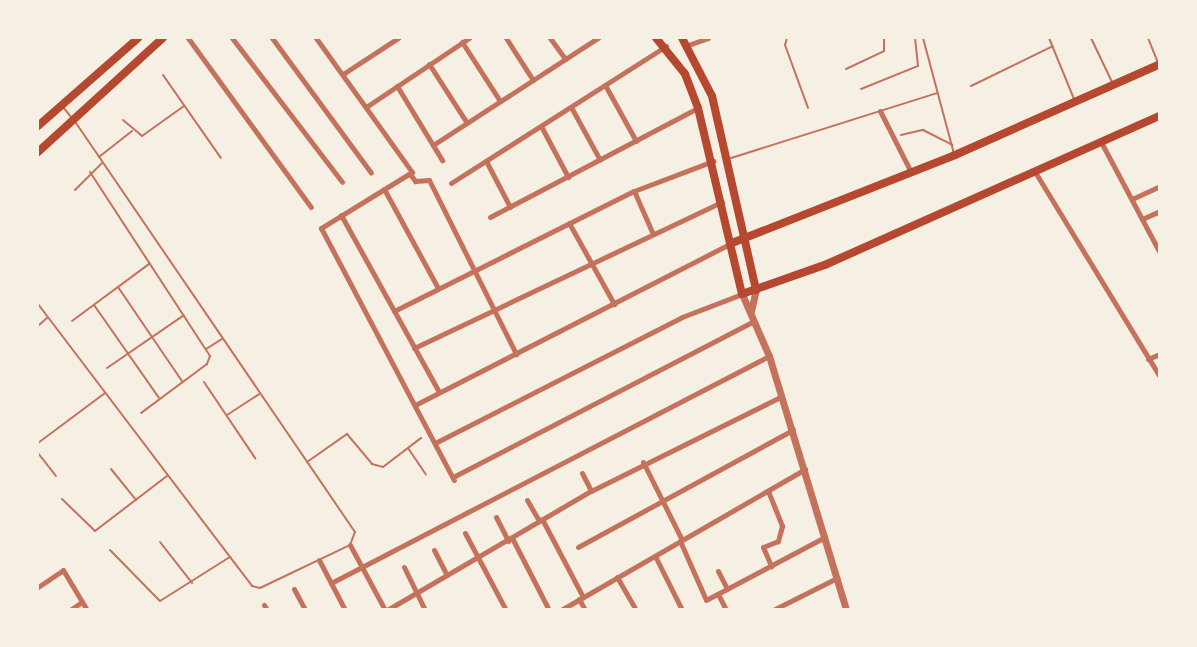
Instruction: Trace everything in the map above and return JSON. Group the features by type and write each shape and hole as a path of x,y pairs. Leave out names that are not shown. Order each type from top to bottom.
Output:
{"main road":[{"path":"38,126 138,38"},
{"path":"38,152 163,38"},
{"path":"656,38 666,46 698,108 723,201 742,294 1035,172 1160,116"},
{"path":"682,38 688,45 712,96 726,160 747,237 756,290"},
{"path":"732,243 955,155 1159,64"}],"street":[{"path":"188,38 311,207"},
{"path":"232,38 342,182"},
{"path":"272,38 371,173"},
{"path":"316,38 417,181 427,178 516,354"},
{"path":"342,74 398,38"},
{"path":"366,107 469,38"},
{"path":"506,38 533,80"},
{"path":"550,38 565,59"},
{"path":"433,145 598,38"},
{"path":"688,45 708,38"},
{"path":"462,42 500,101"},
{"path":"452,183 666,46"},
{"path":"429,64 467,123"},
{"path":"605,85 636,141"},
{"path":"397,86 442,160"},
{"path":"571,107 600,160"},
{"path":"490,217 698,108"},
{"path":"880,111 911,172"},
{"path":"541,126 568,177"},
{"path":"1101,142 1160,253"},
{"path":"486,160 510,207"},
{"path":"394,311 634,191 713,161"},
{"path":"1035,172 1160,377"},
{"path":"411,173 321,228 454,478 754,321"},
{"path":"1131,199 1160,186"},
{"path":"384,189 438,288"},
{"path":"634,191 652,234"},
{"path":"414,348 723,201"},
{"path":"1142,219 1160,211"},
{"path":"341,215 439,392"},
{"path":"569,223 614,304"},
{"path":"1153,240 1160,237"},
{"path":"415,405 732,243"},
{"path":"751,311 756,290"},
{"path":"435,443 682,317 742,294 769,356 846,609"},
{"path":"1149,359 1160,354"},
{"path":"331,583 769,356"},
{"path":"350,545 386,609 644,462 782,396"},
{"path":"578,547 793,430"},
{"path":"644,462 706,600 825,537"},
{"path":"561,609 805,469"},
{"path":"582,473 591,491"},
{"path":"768,490 782,526 778,541 763,547 771,566"},
{"path":"527,500 541,520 585,609"},
{"path":"496,517 549,609"},
{"path":"465,533 506,609"},
{"path":"434,550 447,575"},
{"path":"655,556 682,609"},
{"path":"319,560 345,609"},
{"path":"404,567 425,609"},
{"path":"38,587 63,570 87,609"},
{"path":"718,571 727,589"},
{"path":"617,577 636,609"},
{"path":"773,609 837,578"},
{"path":"294,589 305,609"},
{"path":"718,594 726,609"},
{"path":"70,609 82,602"}],"lane":[{"path":"787,38 785,45 808,108"},
{"path":"846,69 884,51 884,38"},
{"path":"861,89 918,66 915,38"},
{"path":"923,38 955,155"},
{"path":"1049,38 1075,101"},
{"path":"1091,38 1113,84"},
{"path":"1148,38 1159,64"},
{"path":"971,86 1053,46"},
{"path":"163,75 221,158"},
{"path":"726,160 937,93"},
{"path":"38,304 230,557 257,588 350,545 355,532 62,105"},
{"path":"123,120 133,130 144,135 184,106"},
{"path":"99,157 133,130"},
{"path":"901,135 924,130 952,145"},
{"path":"75,190 102,162"},
{"path":"90,172 206,349 209,362 141,413"},
{"path":"72,321 149,264"},
{"path":"118,286 183,382"},
{"path":"94,305 160,399"},
{"path":"107,368 183,315"},
{"path":"38,326 48,318"},
{"path":"206,349 223,338"},
{"path":"204,382 255,458"},
{"path":"38,443 105,392"},
{"path":"226,415 260,393"},
{"path":"307,462 347,434 377,467 421,438"},
{"path":"408,448 426,475"},
{"path":"38,453 56,476"},
{"path":"111,469 136,500"},
{"path":"62,499 92,531 168,476"},
{"path":"160,542 192,583"},
{"path":"110,550 156,600 167,600 230,557"}]}
